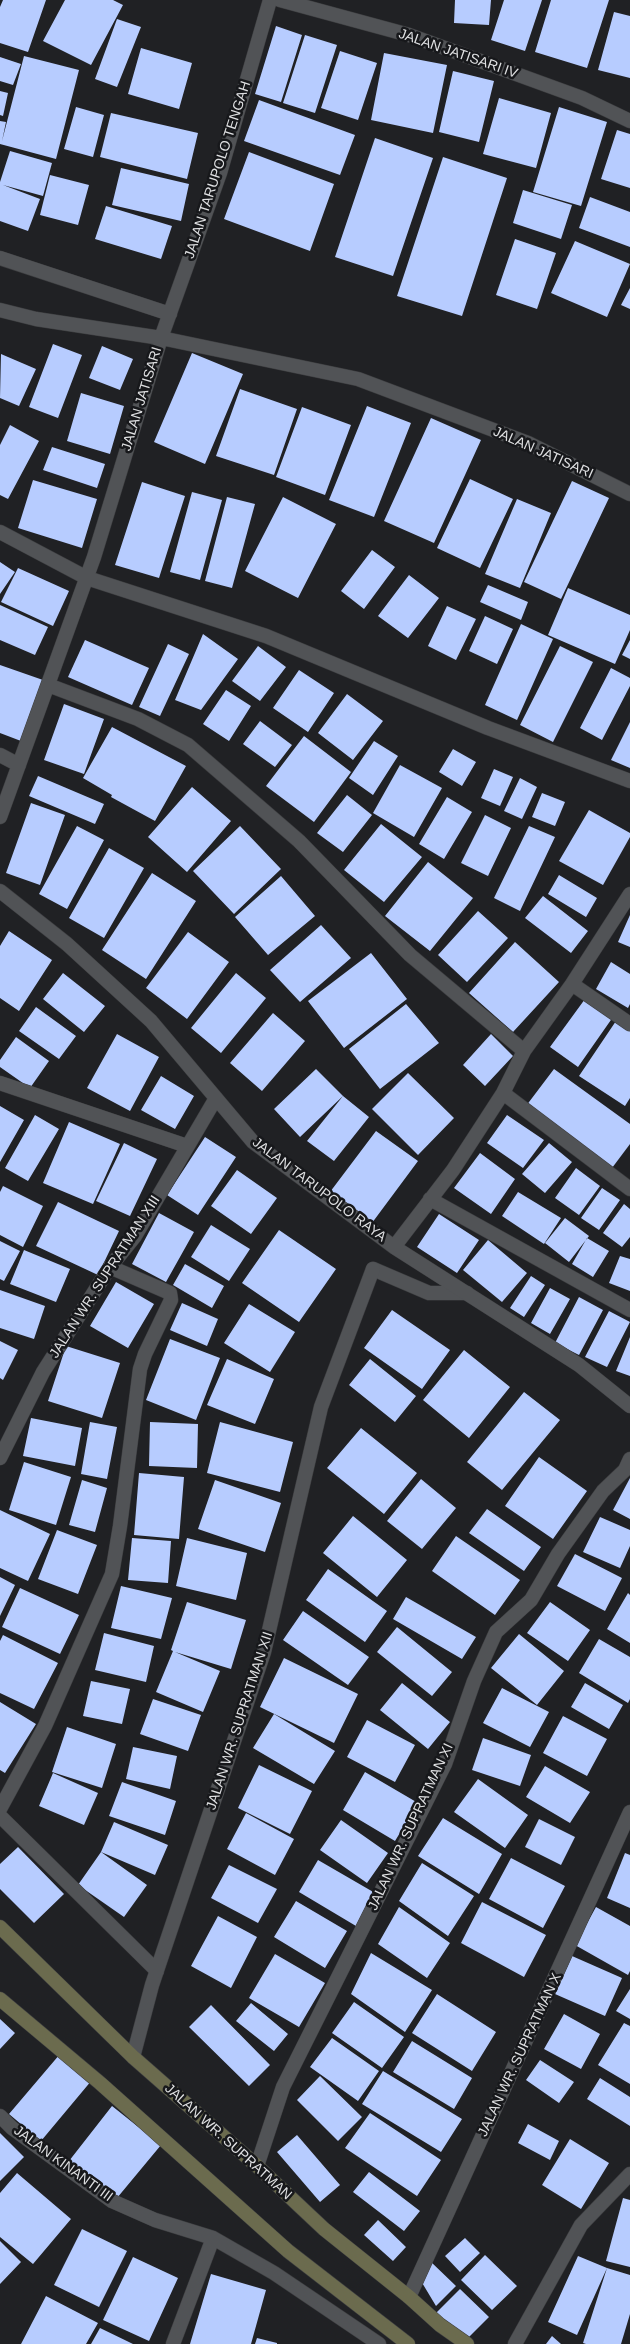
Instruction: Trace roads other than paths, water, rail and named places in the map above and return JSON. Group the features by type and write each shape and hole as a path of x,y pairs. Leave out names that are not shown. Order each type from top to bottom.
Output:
{"main road":[{"name":"JALAN WR. SUPRATMAN","path":"0,1927 132,2057 257,2166 324,2229 409,2297 440,2326 467,2344"},
{"path":"0,1999 100,2083 288,2251 408,2344"}],"street":[{"name":"JALAN TARUPOLO TENGAH","path":"161,338 220,173 270,0"},
{"name":"JALAN JATISARI IV","path":"280,0 409,35 582,98 630,121"},
{"path":"0,258 170,314"},
{"path":"0,310 36,319 161,338"},
{"name":"JALAN JATISARI","path":"0,817 87,578 161,338 358,379 528,443 630,494"},
{"path":"0,532 87,578 266,636 488,728 630,781"},
{"path":"48,685 138,718 188,745 299,841 410,956 524,1051"},
{"path":"0,755 19,764"},
{"name":"JALAN TARUPOLO RAYA","path":"0,891 67,944 151,1021 253,1142 394,1247 579,1366 630,1406"},
{"path":"394,1247 453,1170 503,1093 524,1051 572,984 630,894"},
{"path":"572,984 630,1024"},
{"path":"0,1082 187,1146"},
{"path":"503,1093 630,1188"},
{"name":"JALAN WR. SUPRATMAN XIII","path":"0,1458 43,1372 110,1266 135,1236 216,1098"},
{"path":"430,1199 630,1310"},
{"path":"0,1809 45,1726 112,1574 140,1369 145,1354 171,1300 170,1293 110,1266"},
{"name":"JALAN WR. SUPRATMAN XII","path":"132,2057 157,1971 264,1652 320,1407 373,1269 429,1293 467,1293"},
{"name":"JALAN WR. SUPRATMAN XI","path":"257,2166 284,2087 445,1764 474,1681 496,1632 530,1600 602,1491 624,1470 630,1459"},
{"name":"JALAN WR. SUPRATMAN X","path":"409,2297 630,1812"},
{"path":"0,1816 157,1971"},
{"name":"JALAN KINANTI III","path":"0,2116 12,2128 112,2200 155,2220 213,2238 274,2273 379,2344"},
{"path":"515,2344 581,2225 630,2174"},
{"path":"173,2344 213,2238"}]}
